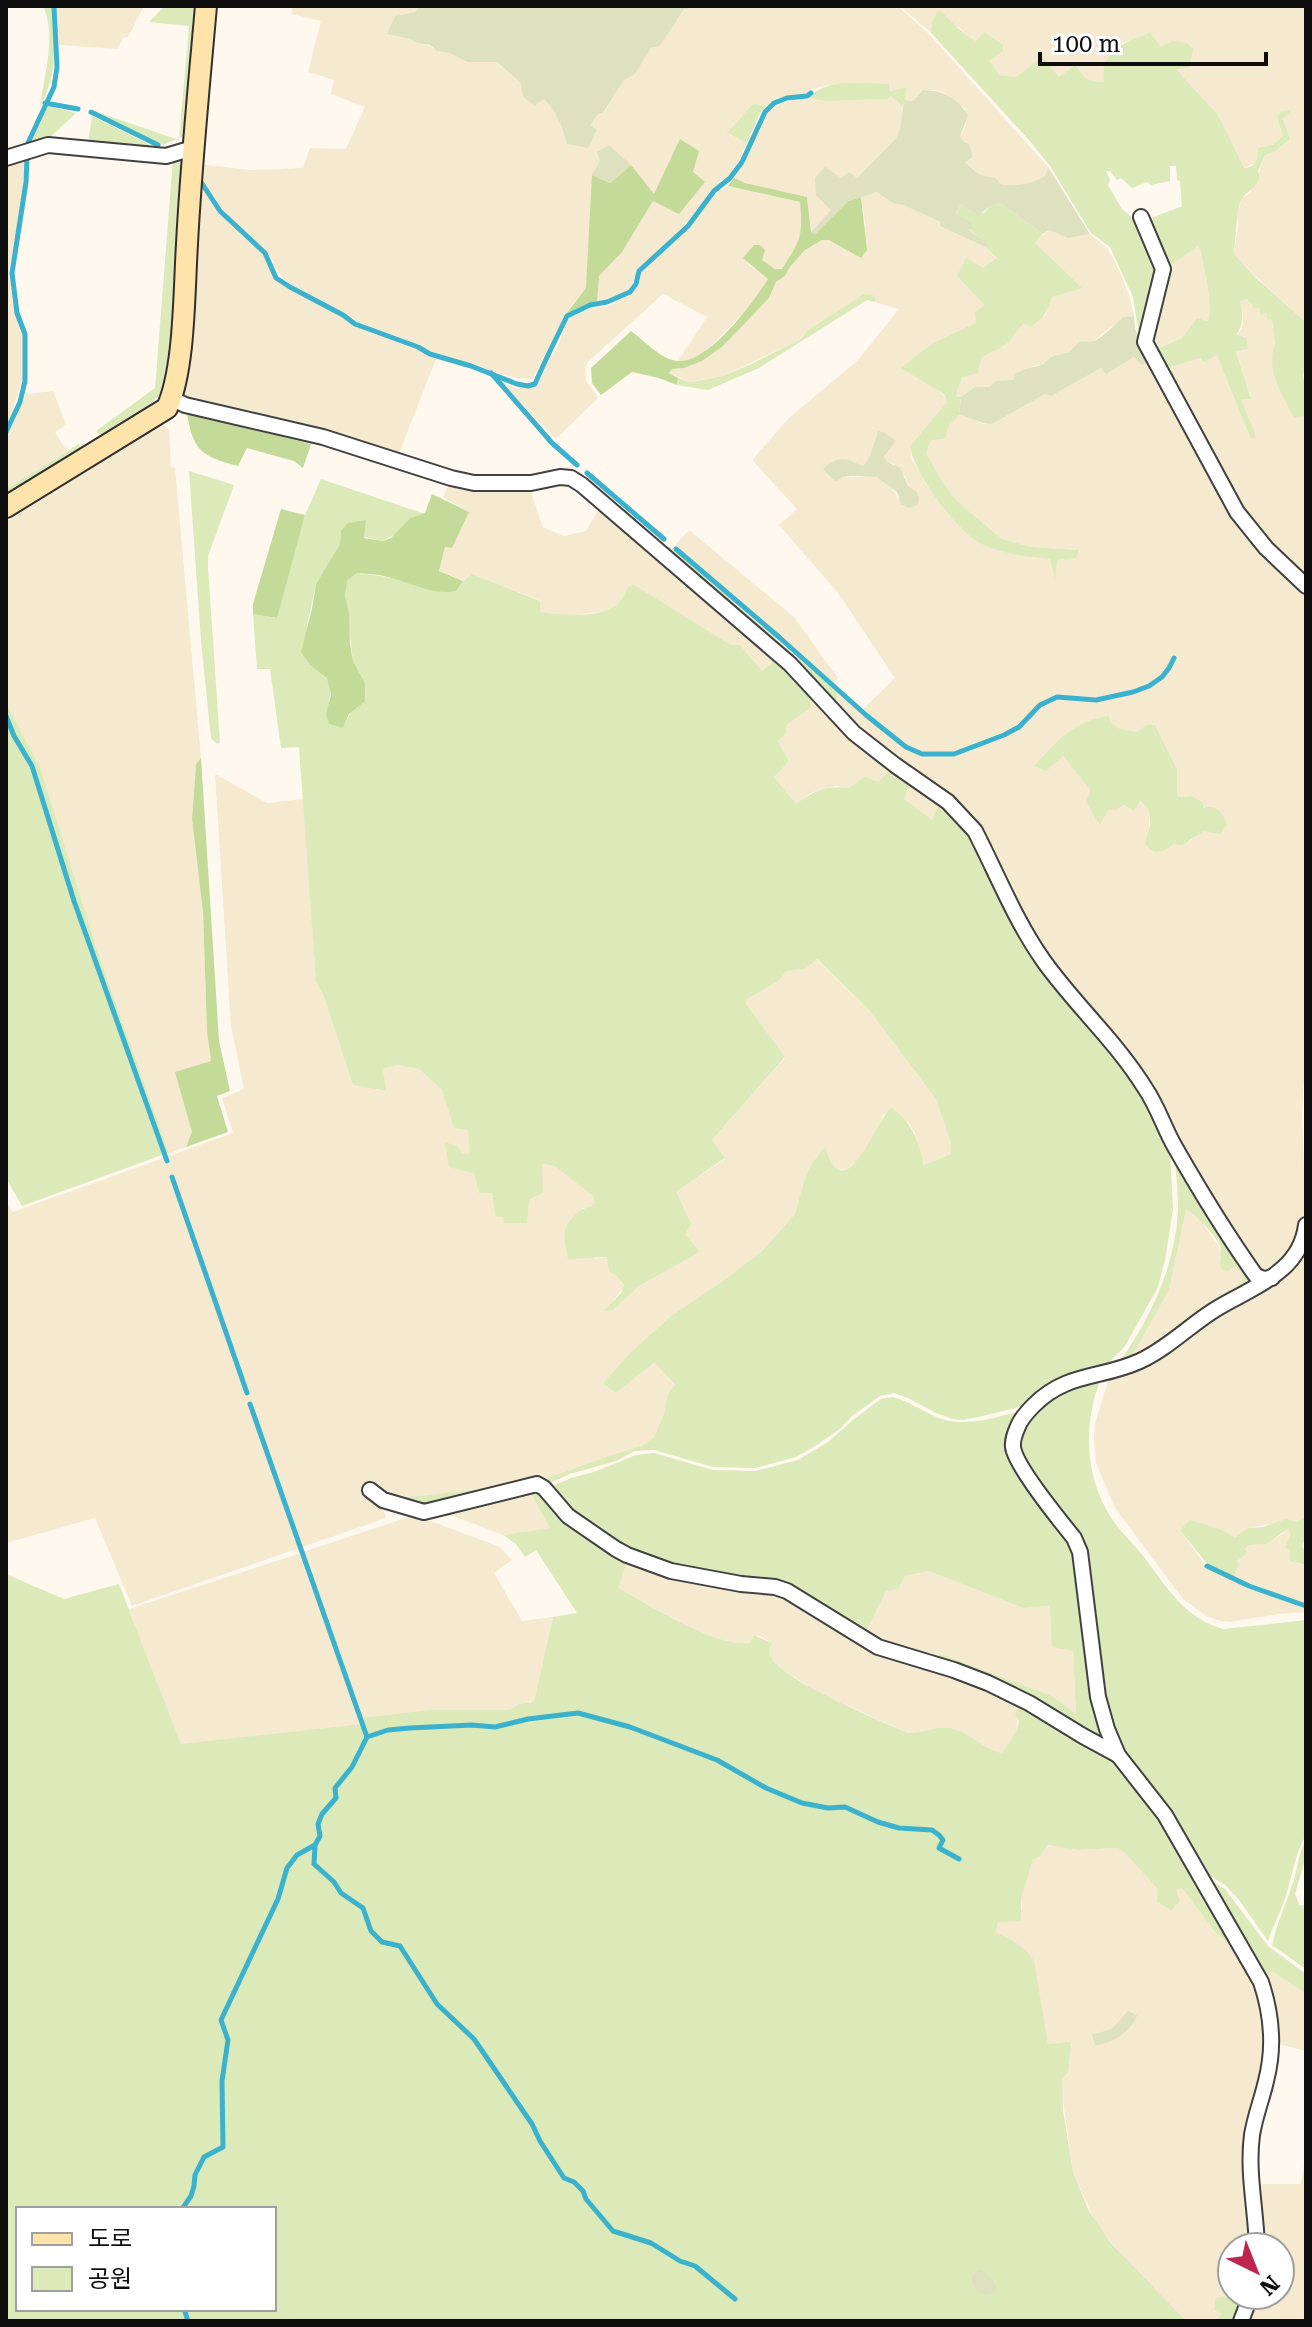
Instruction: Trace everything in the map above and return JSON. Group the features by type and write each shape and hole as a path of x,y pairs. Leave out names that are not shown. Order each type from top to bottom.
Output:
{"main road":[{"path":"6,507 167,408 171,398 180,350 206,6"}],"street":[{"path":"6,158 48,145 166,156 193,148"},
{"path":"1141,217 1163,269 1145,342 1149,351 1237,512 1266,548 1306,586"},
{"path":"171,398 185,405 323,437 463,481 531,483 560,477 571,478 582,485 781,656 854,733 964,817 975,831 1041,958 1143,1084 1174,1145 1256,1276 1272,1278"},
{"path":"1256,2231 1252,2137 1271,2051 1269,2007 1261,1982 1165,1815 1118,1755 1098,1697 1080,1552 1074,1538 1020,1464 1013,1448 1014,1434 1022,1417 1049,1390 1121,1369 1145,1358 1216,1309 1272,1278 1288,1265 1298,1250 1306,1225"},
{"path":"370,1490 383,1500 424,1512 537,1484 568,1516 616,1549 671,1571 787,1591 878,1647 988,1683 1118,1755"}],"shaded area":[{"path":"57,6 144,6 118,49 59,45"},
{"path":"293,6 420,6 415,12 395,16 388,34 412,39 467,62 497,62 521,86 552,107 567,144 591,126 598,114 604,113 624,79 635,74 651,48 660,46 684,9 708,6 898,6 930,35 1048,167 1045,176 1024,187 1002,185 995,178 978,174 965,161 973,158 960,137 966,126 965,109 945,93 935,90 923,90 913,101 904,100 907,87 890,91 889,84 830,85 812,89 806,94 773,100 766,107 754,103 728,134 747,143 734,170 717,185 684,226 637,270 633,283 626,291 597,301 598,276 622,252 653,201 693,172 681,140 654,195 631,165 608,145 600,161 586,288 570,307 532,379 515,378 369,328 286,281 269,253 228,216 198,174 198,164 251,170 303,168 310,148 346,149 365,107 331,94 334,80 308,72 321,21 291,14"},
{"path":"900,6 1306,6 1306,322 1234,254 1237,216 1242,198 1251,192 1265,155 1290,139 1283,118 1291,111 1281,111 1283,136 1256,163 1243,168 1218,115 1175,68 1161,47 1134,40 1122,43 1105,82 1088,81 1082,76 1059,77 1042,58 1016,77 1000,75 989,61 984,33 976,41 969,39 959,27 932,22 931,33"},
{"path":"891,96 903,106 900,131 896,138 857,178 842,179 836,175 832,210 811,232 807,197 734,178 768,113 776,104 809,98 826,101 886,99"},
{"path":"25,159 20,213 9,270 13,304 23,336 23,379 6,428 6,166"},
{"path":"200,185 231,224 265,255 276,279 283,285 354,326 418,349 436,359 398,456 189,400 184,396"},
{"path":"727,186 800,202 801,239 782,269 775,269 761,260 748,264 769,278 755,301 701,355 689,361 678,361 707,317 663,294 588,362 586,380 598,398 556,439 499,381 516,388 534,388 539,384 568,319 591,308 609,306 631,294 639,285 641,272 690,227 708,202"},
{"path":"878,192 898,204 904,204 940,223 940,226 985,247 997,259 983,268 957,275 986,305 977,323 933,343 929,384 944,395 947,402 910,446 911,457 927,486 994,549 1050,559 1055,575 1056,560 1076,558 1079,550 1031,547 1002,539 958,502 945,486 926,453 931,440 959,415 992,424 1045,394 1051,396 1101,368 1107,373 1134,357 1152,361 1216,476 1306,589 1306,1044 1302,1114 1305,1196 1303,1225 1296,1246 1273,1273 1259,1274 1044,954 1011,891 918,776 836,710 837,692 906,748 922,755 954,756 1005,736 1021,727 1041,706 1056,699 1096,701 1150,687 1171,669 1175,656 1172,656 1161,676 1140,688 1096,697 1056,696 1036,707 1016,727 953,752 920,751 909,746 863,709 895,678 839,594 779,525 797,509 752,460 788,419 858,360 899,309 875,302 876,297 862,295 808,330 801,339 723,376 689,382 669,373 723,346 769,298 776,282 785,276 805,250 822,240 866,227 861,197","holes":["877,432 886,462 894,464 908,486 917,492 898,499 892,487 877,477 842,477 853,461 863,466 869,458","1110,717 1111,723 1120,729 1137,732 1146,725 1155,725 1177,769 1177,797 1192,796 1203,808 1212,807 1223,815 1190,841 1173,844 1149,833 1149,810 1139,801 1108,810 1100,824 1086,802 1090,790 1063,756"]},
{"path":"1049,230 1068,238 1090,234 1108,249 1120,272 1134,316 1123,317 1094,341 1079,342 1069,352 1051,357 1015,380 990,387 975,387 961,397 956,396 962,377 981,358 1011,339 1016,329 1024,324 1031,327 1037,323 1046,314 1051,297 1081,288 1034,243"},
{"path":"1198,246 1211,297 1208,321 1197,318 1182,338 1160,347 1148,342 1166,269"},
{"path":"1246,299 1272,320 1275,345 1272,360 1279,390 1306,423 1306,583 1252,530 1167,377 1171,367 1200,358 1204,362 1217,354 1251,438 1255,437 1241,399 1251,398 1236,350 1248,348 1236,336 1242,328 1240,301"},
{"path":"53,391 66,424 55,432 67,451 6,489 6,437 26,394"},
{"path":"161,424 169,429 171,467 175,468 201,758 196,765 192,819 203,912 211,1061 176,1072 192,1132 186,1147 169,1153 97,950 40,767 6,703 6,522"},
{"path":"451,481 529,486 543,527 564,536 586,531 600,507 751,638 773,663 762,672 740,645 731,645 628,587 620,603 608,611 569,616 540,612 539,600 472,574 463,580 439,571 445,547 469,512 443,497"},
{"path":"689,530 794,617 838,678 834,683 675,545"},
{"path":"806,683 941,800 933,821 878,782 849,788 836,786 810,793 797,805 774,777 789,761 778,740"},
{"path":"215,774 267,803 304,799 316,981 353,1085 385,1091 383,1069 397,1065 419,1069 442,1090 454,1127 468,1130 470,1153 463,1154 458,1147 445,1143 474,1173 479,1193 492,1193 495,1215 529,1199 541,1164 555,1166 582,1186 595,1202 591,1208 582,1208 590,1257 607,1257 624,1286 613,1301 613,1310 639,1286 700,1252 685,1234 676,1192 725,1159 712,1140 785,1058 746,1004 747,999 778,981 787,971 806,967 816,959 869,1010 936,1099 950,1140 951,1154 924,1165 915,1133 908,1122 884,1114 862,1157 847,1169 839,1170 832,1165 824,1148 816,1157 802,1186 795,1214 762,1251 671,1316 632,1351 604,1382 616,1392 654,1361 675,1386 667,1396 664,1414 654,1437 643,1447 611,1455 537,1482 419,1496 378,1496 386,1518 132,1606 95,1518 6,1543 6,1201 13,1212 233,1133 222,1098 244,1089 231,1026"},
{"path":"1186,1208 1201,1221 1241,1272 1243,1278 1240,1286 1209,1303 1141,1351 1141,1357 1124,1365 1169,1290"},
{"path":"1306,1239 1306,1516 1297,1522 1248,1528 1235,1537 1220,1529 1190,1521 1180,1530 1207,1567 1249,1587 1306,1607 1306,1612 1220,1621 1206,1616 1183,1599 1115,1508 1096,1463 1095,1423 1109,1378 1244,1299"},
{"path":"529,1489 551,1528 503,1535 443,1512"},
{"path":"415,1515 500,1547 512,1560 494,1573 522,1621 553,1617 534,1702 519,1704 511,1710 428,1710 361,1718 303,1552"},
{"path":"1289,1527 1290,1550 1299,1564 1306,1565 1306,1605 1236,1579 1237,1561 1249,1545 1280,1536"},
{"path":"301,1553 361,1724 181,1745 129,1609"},
{"path":"628,1559 786,1596 915,1662 1020,1703 1016,1731 1002,1753 994,1752 959,1730 947,1727 920,1734 908,1733 821,1694 783,1670 772,1659 769,1651 772,1643 760,1636 754,1635 750,1643 740,1645 724,1642 689,1627 618,1588"},
{"path":"929,1571 1023,1608 1051,1606 1052,1646 1073,1651 1076,1715 1052,1696 944,1655 878,1644 867,1631 886,1591 905,1576"},
{"path":"1048,1845 1078,1850 1118,1848 1159,1889 1157,1902 1171,1910 1175,1890 1182,1888 1215,1932 1242,1955 1258,1982 1266,2022 1265,2067 1257,2095 1253,2231 1216,2231 1216,2311 1221,2313 1217,2321 1186,2321 1157,2293 1098,2228 1073,2172 1062,2094 1062,2079 1071,2043 1048,2044 1039,2000 996,1934 998,1922 1022,1909 1021,1898 1033,1858 1039,1857"},
{"path":"1272,1971 1306,1994 1306,2051 1274,2043 1264,1983 1266,1975"},
{"path":"1306,2152 1306,2321 1244,2321 1248,2311 1296,2311 1296,2231 1259,2231 1255,2184 1301,2184"}],"green space":[{"path":"43,6 52,6 54,58 50,81 40,107 49,43"},
{"path":"165,6 196,6 186,135 179,138 189,26 149,22"},
{"path":"420,6 708,6 684,9 660,46 651,48 635,74 624,80 603,113 598,114 591,125 597,130 588,148 567,144 549,104 544,99 535,105 526,99 520,82 497,62 467,62 437,51 430,45 387,34 395,16 415,12"},
{"path":"939,10 972,39 976,41 984,32 1003,45 1003,51 989,61 1000,75 1016,77 1042,57 1059,77 1076,65 1087,79 1104,82 1106,61 1116,49 1129,41 1150,33 1161,47 1173,41 1187,43 1193,49 1190,67 1176,69 1218,115 1244,168 1256,162 1258,148 1273,145 1283,136 1277,116 1281,111 1292,110 1283,119 1290,139 1265,155 1257,183 1241,201 1234,254 1306,322 1306,368 1303,374 1306,423 1303,416 1294,417 1274,373 1272,320 1267,319 1266,313 1261,315 1259,307 1254,309 1246,299 1240,301 1242,319 1236,335 1246,338 1248,349 1236,351 1251,399 1241,399 1256,437 1251,439 1217,355 1204,362 1200,358 1171,367 1167,377 1148,342 1161,347 1182,338 1197,318 1208,321 1209,295 1198,246 1166,269 1144,221 1182,206 1176,166 1170,166 1170,181 1151,185 1147,182 1132,188 1106,171 1110,180 1108,185 1122,209 1136,221 1160,270 1144,338 1138,328 1133,297 1110,247 1091,233 1050,166 1029,140 931,33 932,22"},
{"path":"835,84 889,84 890,91 907,87 903,106 891,96 887,99 826,101 809,98 816,91"},
{"path":"923,90 949,96 968,115 960,137 969,144 973,157 965,162 978,174 995,178 1002,185 1020,185 1045,176 1048,167 1090,234 1068,238 1049,230 1043,234 1000,203 979,215 961,204 956,214 972,223 969,230 989,245 985,247 940,226 940,222 893,203 877,192 848,201 815,234 811,232 831,210 816,195 815,178 825,167 841,178 849,172 857,178 896,138 904,100 913,101"},
{"path":"754,103 766,107 760,113 747,143 727,133"},
{"path":"48,106 76,113 46,141 31,144"},
{"path":"91,110 176,139 163,145"},
{"path":"92,116 158,149 88,143"},
{"path":"680,139 699,151 693,172 705,182 679,214 653,201 622,252 599,276 597,301 566,314 586,288 592,175 610,183 631,165 654,194"},
{"path":"609,145 631,165 610,183 592,175 600,161 597,152"},
{"path":"173,159 186,168 169,378 150,405 104,437 96,431 155,388"},
{"path":"734,178 807,197 811,232 815,234 848,201 861,197 867,250 861,258 829,240 822,240 805,250 785,276 776,282 769,298 723,346 702,361 672,369 669,373 678,378 677,385 632,372 601,395 592,383 591,368 631,331 665,357 678,361 703,353 729,330 768,279 743,258 754,245 760,245 765,250 762,260 775,269 782,269 801,231 800,202 728,186"},
{"path":"1000,203 1043,234 1035,243 1082,288 1052,297 1039,321 1031,327 1024,324 1006,344 981,358 978,373 962,377 956,396 961,397 959,415 948,426 945,439 931,440 926,453 958,502 1002,539 1031,547 1079,550 1076,558 1057,560 1055,579 1050,559 994,549 968,534 927,484 910,446 947,402 944,394 901,368 933,343 976,323 975,312 985,305 957,276 966,258 983,268 997,258 956,214 961,204 984,213 989,207"},
{"path":"862,295 876,297 875,302 867,300 759,368 708,390 677,385 678,378 698,381 723,376 751,364 801,339 808,330"},
{"path":"1134,316 1135,329 1152,361 1142,365 1134,357 1106,374 1101,368 1051,396 1045,394 992,424 959,415 961,397 975,387 990,387 996,381 1014,380 1015,374 1069,352 1079,342 1097,340 1123,317"},
{"path":"187,413 311,444 303,468 294,461 247,448 238,466 215,459 196,444"},
{"path":"878,431 896,441 884,456 887,462 900,468 908,486 917,492 917,505 909,508 901,504 897,492 877,477 842,477 836,482 823,469 842,459 863,466"},
{"path":"79,444 81,449 6,496 6,489"},
{"path":"189,471 234,485 208,556 220,743 217,744 211,738 201,641"},
{"path":"321,479 425,514 410,518 397,533 383,541 341,531 340,544 316,584 307,625 310,665 323,673 329,682 329,724 343,728 365,683 353,661 345,596 347,581 357,573 456,591 472,574 540,601 540,612 569,615 611,609 628,587 634,585 731,645 740,645 762,671 772,663 750,638 806,683 811,707 785,726 786,733 778,741 789,761 774,777 796,804 821,790 849,788 865,777 878,782 888,773 909,785 904,799 932,820 941,800 962,819 1024,936 1141,1086 1170,1151 1173,1209 1158,1287 1125,1346 1107,1365 1031,1404 964,1420 936,1413 894,1393 880,1396 812,1448 796,1457 756,1468 713,1467 654,1450 635,1451 616,1461 570,1474 543,1486 423,1508 385,1498 537,1482 643,1446 654,1437 664,1414 667,1396 675,1385 654,1362 616,1393 603,1383 632,1351 671,1316 762,1251 795,1214 808,1171 825,1147 833,1165 842,1170 851,1167 891,1108 914,1133 924,1165 951,1154 950,1140 936,1099 869,1010 817,959 806,968 787,971 778,981 747,999 746,1004 785,1057 712,1140 725,1158 676,1192 691,1224 685,1234 700,1252 639,1286 613,1310 604,1311 621,1293 624,1285 609,1271 607,1257 568,1259 565,1241 565,1231 570,1221 595,1202 592,1195 555,1166 542,1164 543,1193 529,1199 527,1223 504,1223 503,1217 495,1216 492,1193 479,1193 474,1173 449,1167 445,1142 458,1147 463,1154 470,1153 468,1130 454,1128 442,1090 419,1069 397,1065 383,1069 386,1091 353,1085 316,981 299,747 281,748 270,669 257,669 253,614 276,618 305,515"},
{"path":"432,494 469,512 452,548 445,547 439,571 463,581 456,591 447,592 374,574 357,573 347,581 345,596 350,644 353,661 365,683 365,701 349,714 343,728 329,724 326,714 331,695 327,678 310,665 301,652 316,584 340,544 341,531 348,523 366,520 364,538 383,541 391,538 410,518 425,513"},
{"path":"281,509 305,515 277,618 253,614 253,604"},
{"path":"669,546 837,692 836,710 664,552"},
{"path":"6,703 40,767 97,950 169,1153 166,1154 75,901 34,765 12,728"},
{"path":"1109,716 1111,723 1120,729 1137,732 1146,725 1155,725 1177,769 1177,797 1192,796 1203,803 1203,808 1219,810 1227,825 1220,834 1204,831 1182,845 1173,844 1162,851 1151,850 1145,843 1150,825 1149,810 1140,801 1134,811 1124,805 1108,810 1100,825 1086,802 1090,790 1063,756 1046,771 1034,766 1076,727"},
{"path":"6,720 31,766 73,902 162,1155 22,1206 6,1178"},
{"path":"201,758 219,1041 230,1091 217,1096 228,1132 186,1147 192,1132 175,1072 211,1061 203,912 192,819 196,765"},
{"path":"1175,1158 1257,1280 1141,1357 1141,1352 1209,1303 1239,1286 1243,1278 1235,1266 1228,1271 1221,1269 1219,1244 1186,1209 1169,1290 1124,1365 1121,1360 1152,1307 1173,1249 1178,1208"},
{"path":"1101,1378 1089,1431 1091,1468 1096,1486 1112,1519 1171,1593 1188,1611 1223,1629 1306,1620 1306,1836 1268,1941 1225,1885 1201,1870 1109,1727 1087,1570 1018,1454 1024,1418 1047,1394"},
{"path":"893,1397 934,1416 957,1422 1027,1410 1011,1443 1073,1540 1112,1748 920,1653 944,1655 1052,1696 1076,1714 1073,1651 1052,1647 1050,1606 1023,1608 929,1571 905,1576 898,1589 886,1591 867,1630 871,1636 792,1591 664,1566 582,1524 549,1488 636,1455 654,1453 713,1470 756,1471 798,1460 828,1442 881,1399"},
{"path":"529,1489 535,1489 628,1559 618,1588 683,1624 720,1639 750,1643 754,1635 772,1643 770,1655 777,1665 833,1699 908,1733 948,1728 1002,1753 1016,1731 1019,1721 1015,1715 1020,1703 1116,1761 1145,1793 1242,1955 1215,1932 1182,1888 1176,1890 1180,1901 1171,1910 1157,1902 1158,1889 1118,1848 1078,1850 1048,1845 1039,1857 1033,1859 1021,1898 1021,1921 998,1922 996,1933 1017,1944 1034,1961 1048,2044 1071,2042 1068,2072 1062,2079 1063,2110 1073,2172 1089,2211 1109,2241 1186,2321 189,2321 186,2311 276,2311 276,2207 184,2207 205,2157 224,2148 222,2092 229,2040 222,2020 279,1899 288,1868 298,1856 313,1847 314,1865 334,1882 340,1894 362,1908 370,1931 382,1942 399,1946 436,2005 473,2039 563,2179 574,2183 612,2231 651,2244 680,2262 695,2266 736,2300 696,2265 680,2260 651,2242 613,2230 586,2198 584,2191 574,2182 564,2178 533,2124 475,2038 437,2004 400,1945 383,1941 371,1930 363,1907 342,1892 335,1881 315,1864 323,1814 337,1798 336,1788 353,1767 368,1737 410,1729 471,1725 495,1728 578,1714 651,1735 716,1761 766,1789 801,1804 828,1809 845,1808 899,1829 932,1831 942,1840 938,1848 960,1859 940,1847 943,1840 940,1834 932,1829 899,1828 845,1806 828,1808 802,1803 717,1759 652,1733 578,1712 528,1718 495,1727 472,1724 410,1727 388,1730 368,1735 361,1718 428,1710 510,1710 519,1704 534,1702 553,1617 577,1613 536,1550 525,1557 516,1544 503,1535 550,1528"},
{"path":"1306,1516 1306,1537 1302,1545 1303,1549 1306,1548 1306,1565 1290,1561 1290,1550 1285,1548 1290,1536 1289,1528 1266,1544 1249,1545 1245,1549 1247,1553 1237,1561 1236,1579 1208,1565 1180,1530 1190,1520 1235,1537 1248,1528 1263,1527 1286,1519 1297,1522"},
{"path":"6,1574 64,1599 119,1584 181,1744 361,1724 366,1737 352,1766 335,1787 335,1798 321,1814 319,1836 314,1844 297,1854 286,1867 278,1898 220,2020 227,2040 220,2092 222,2147 203,2156 194,2175 194,2186 182,2207 16,2207 16,2311 184,2311 187,2321 6,2321"},
{"path":"1306,1840 1306,1856 1295,1894 1299,1905 1306,1906 1306,1969 1272,1945"},
{"path":"1202,1875 1225,1889 1268,1946 1306,1974 1306,1994 1272,1971 1266,1975 1264,1983"},
{"path":"1128,2011 1137,2015 1126,2031 1108,2042 1095,2045 1092,2035 1112,2029"},
{"path":"979,2269 990,2277 997,2288 988,2295 980,2293 974,2286 972,2276"},
{"path":"1216,2311 1240,2311 1237,2321 1217,2321 1221,2313"}],"waterway":[{"path":"27,145 54,87 57,67 54,6"},
{"path":"199,179 220,211 265,253 276,278 290,287 355,324 430,354 528,386 535,384 567,316 630,292 639,271 688,226 714,191 730,178 742,162 765,112 774,103 811,93"},
{"path":"45,103 78,109"},
{"path":"91,112 158,145"},
{"path":"6,432 20,402 25,381 25,334 17,313 12,273 27,158"},
{"path":"491,373 552,443 577,465"},
{"path":"587,473 664,539"},
{"path":"676,549 866,715 906,747 922,754 954,754 1004,735 1019,727 1040,705 1057,697 1096,700 1149,686 1162,677 1174,658"},
{"path":"6,716 32,766 74,901 167,1161"},
{"path":"172,1177 247,1393"},
{"path":"250,1404 367,1737"},
{"path":"1207,1566 1249,1586 1306,1606"},
{"path":"183,2207 191,2196 195,2175 204,2157 223,2147 222,2081 228,2040 221,2020 278,1899 287,1868 297,1855 315,1845 320,1836 318,1824 322,1814 336,1798 335,1788 352,1767 367,1737 388,1730 472,1725 495,1727 578,1713 630,1727 717,1760 766,1788 802,1803 828,1808 845,1807 899,1828 932,1830 943,1840 939,1848 959,1859"},
{"path":"315,1845 314,1864 341,1893 363,1908 371,1931 382,1942 400,1946 437,2004 474,2039 532,2124 564,2178 583,2191 613,2231 651,2243 680,2261 695,2266 735,2299"},
{"path":"185,2311 188,2321"}]}
